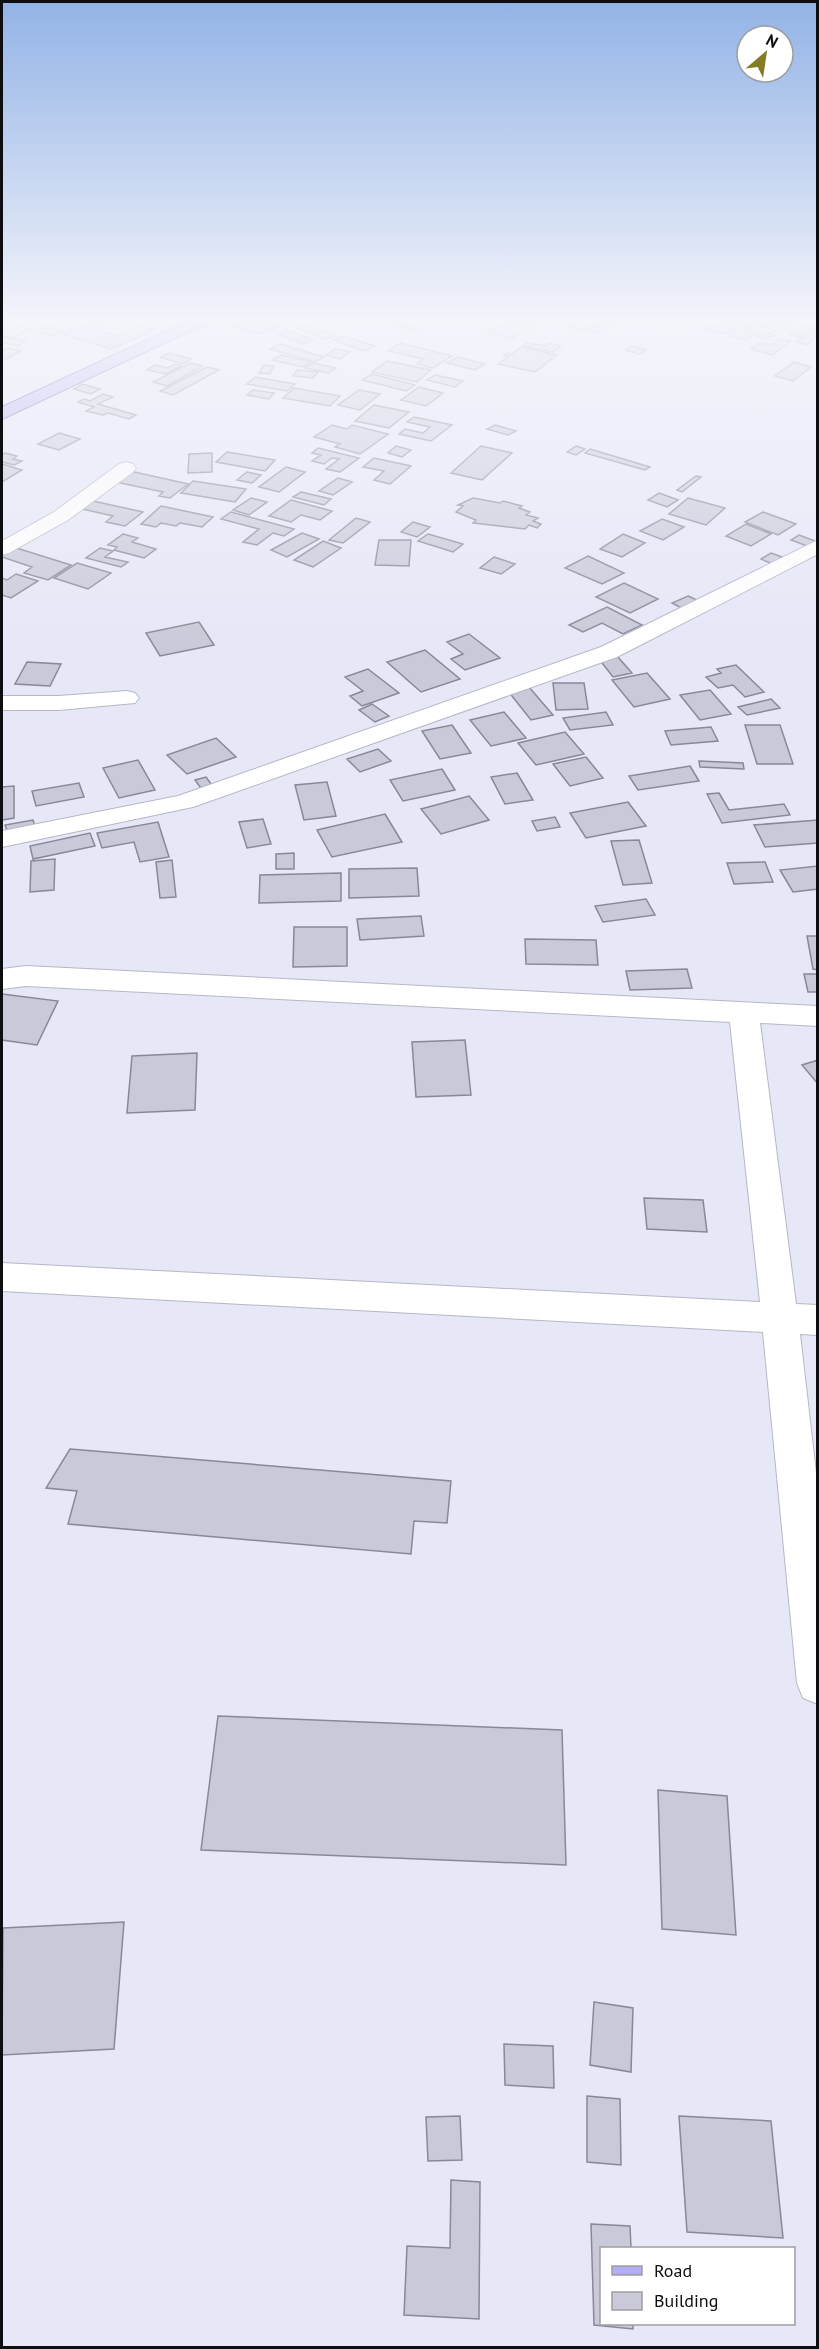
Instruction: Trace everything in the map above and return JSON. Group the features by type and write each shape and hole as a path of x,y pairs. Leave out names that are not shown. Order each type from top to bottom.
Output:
{"street":[{"path":"2,549 61,516 126,468"},
{"path":"2,839 184,802 598,656 818,546"},
{"path":"2,703 58,704 127,698"},
{"path":"2,979 26,976 818,1016"},
{"path":"744,1012 780,1318 818,1683"},
{"path":"2,1277 818,1320"}],"building":[{"path":"322,432 378,432 388,434 360,454 335,447 340,444 314,437"},
{"path":"402,432 443,432 431,441 399,434"},
{"path":"496,432 515,432 508,435"},
{"path":"59,433 80,439 59,450 38,444"},
{"path":"396,446 411,450 402,457 388,453"},
{"path":"481,446 512,453 482,480 451,473"},
{"path":"576,446 585,449 576,455 567,452"},
{"path":"318,448 359,458 340,472 326,469 339,459 332,458 324,464 312,461 321,455 312,453"},
{"path":"590,449 650,467 645,470 585,453"},
{"path":"227,452 275,460 265,471 216,462"},
{"path":"5,453 17,456 13,459 22,461 14,465 2,462 2,455"},
{"path":"212,453 212,472 188,473 189,454"},
{"path":"374,458 411,466 390,484 374,480 384,471 363,467"},
{"path":"2,464 22,470 2,482"},
{"path":"286,467 305,472 279,492 259,487"},
{"path":"130,471 188,484 170,498 159,496 163,492 116,482"},
{"path":"247,472 261,475 252,483 237,480"},
{"path":"696,476 701,477 682,492 677,490"},
{"path":"338,478 352,482 333,495 319,491"},
{"path":"193,481 246,489 235,502 181,493"},
{"path":"301,492 331,499 324,505 293,497"},
{"path":"659,493 678,500 667,507 648,500"},
{"path":"251,498 267,502 249,515 233,510"},
{"path":"473,498 500,503 503,501 522,506 519,508 530,512 526,515 538,518 533,521 541,524 537,528 529,525 525,529 473,523 476,520 456,512 463,506 458,505"},
{"path":"688,498 725,508 706,525 669,514"},
{"path":"291,500 332,511 320,520 301,515 291,522 269,516"},
{"path":"93,501 143,512 125,526 106,522 113,516 82,509"},
{"path":"161,506 213,517 202,527 180,523 176,526 161,523 156,527 141,524"},
{"path":"231,512 294,529 284,536 273,533 257,545 243,542 259,529 221,519"},
{"path":"763,512 796,524 778,535 745,522"},
{"path":"356,518 370,522 343,543 329,540"},
{"path":"662,519 684,527 663,540 640,531"},
{"path":"413,522 430,527 417,537 401,532"},
{"path":"746,524 771,534 751,546 726,536"},
{"path":"302,533 319,539 287,557 271,550"},
{"path":"123,534 138,538 132,542 156,549 144,558 114,550 117,547 108,545"},
{"path":"428,534 463,544 453,552 418,541"},
{"path":"623,534 645,543 622,557 600,549"},
{"path":"799,535 815,541 807,546 791,540"},
{"path":"379,540 411,540 409,566 375,565"},
{"path":"323,541 341,548 313,567 294,560"},
{"path":"10,546 71,565 48,580 24,573 32,567 2,557 2,551"},
{"path":"100,548 113,551 105,557 128,562 121,567 86,558"},
{"path":"771,553 782,557 772,564 761,559"},
{"path":"588,556 624,573 602,584 565,568"},
{"path":"494,557 515,564 501,574 480,568"},
{"path":"77,563 111,573 88,589 54,578"},
{"path":"16,574 38,581 11,598 2,595 2,578 7,580"},
{"path":"624,583 658,599 630,613 596,597"},
{"path":"688,596 699,601 683,609 672,603"},
{"path":"607,607 642,625 623,634 602,623 583,632 569,625"},
{"path":"199,622 214,645 160,656 146,633"},
{"path":"469,634 500,658 465,670 451,659 463,654 447,642"},
{"path":"425,650 460,679 421,692 387,662"},
{"path":"617,656 632,673 613,677 599,659"},
{"path":"27,662 61,664 50,686 15,684"},
{"path":"736,665 764,692 745,697 733,685 718,688 706,677 721,673 717,669"},
{"path":"368,669 399,693 362,706 350,696 363,691 345,677"},
{"path":"647,673 670,699 634,707 612,680"},
{"path":"553,683 584,683 588,709 556,710"},
{"path":"529,687 553,715 531,720 508,691"},
{"path":"710,690 731,714 700,720 680,695"},
{"path":"771,699 780,708 747,715 738,707"},
{"path":"372,704 389,716 375,722 359,710"},
{"path":"504,712 526,738 491,746 470,720"},
{"path":"606,712 613,725 570,730 563,718"},
{"path":"452,725 471,753 440,759 422,731"},
{"path":"745,725 780,725 793,764 757,764"},
{"path":"711,727 718,741 671,745 665,731"},
{"path":"565,732 584,754 536,765 518,743"},
{"path":"216,738 236,757 187,774 167,755"},
{"path":"378,749 391,761 360,772 347,759"},
{"path":"586,757 603,778 570,786 553,764"},
{"path":"138,760 155,790 119,798 103,768"},
{"path":"699,761 743,763 744,769 700,767"},
{"path":"690,766 699,781 638,790 629,776"},
{"path":"442,769 455,790 403,801 390,780"},
{"path":"517,773 533,800 505,804 491,777"},
{"path":"206,777 214,788 203,791 195,780"},
{"path":"327,782 336,816 304,820 295,785"},
{"path":"79,783 84,797 36,806 32,791"},
{"path":"14,786 14,818 2,820 2,787"},
{"path":"719,793 729,810 784,804 790,815 722,823 707,794"},
{"path":"469,796 489,820 441,834 421,809"},
{"path":"628,802 646,826 586,838 570,813"},
{"path":"385,814 402,842 332,857 317,830"},
{"path":"555,817 560,827 537,831 532,821"},
{"path":"263,819 271,844 247,848 239,822"},
{"path":"33,820 35,827 8,833 5,825"},
{"path":"818,820 818,843 765,847 754,825"},
{"path":"158,822 169,857 140,862 134,842 102,848 97,833"},
{"path":"90,833 95,846 33,859 30,846"},
{"path":"639,840 652,883 623,885 611,841"},
{"path":"294,853 294,869 276,869 276,854"},
{"path":"55,859 54,890 30,892 31,861"},
{"path":"172,860 176,897 160,898 156,862"},
{"path":"765,862 773,882 734,884 727,863"},
{"path":"818,866 818,889 793,892 780,870"},
{"path":"417,868 419,896 349,898 349,869"},
{"path":"341,873 341,901 259,903 260,875"},
{"path":"646,899 655,915 603,922 595,906"},
{"path":"421,916 424,936 360,940 357,919"},
{"path":"294,927 347,927 347,966 293,967"},
{"path":"807,936 818,936 818,970 813,969"},
{"path":"525,939 596,940 598,965 526,964"},
{"path":"687,969 692,988 630,990 626,971"},
{"path":"804,974 818,974 818,992 808,992"},
{"path":"2,994 58,1001 37,1045 2,1040"},
{"path":"465,1040 471,1095 416,1097 412,1042"},
{"path":"197,1053 195,1110 127,1113 132,1056"},
{"path":"818,1060 818,1084 802,1065"},
{"path":"644,1198 703,1200 707,1232 647,1229"},
{"path":"70,1449 451,1481 447,1523 414,1521 411,1554 68,1524 77,1491 46,1488"},
{"path":"218,1716 562,1730 566,1865 201,1850"},
{"path":"658,1790 727,1796 736,1935 662,1929"},
{"path":"124,1922 114,2049 2,2055 3,1928"},
{"path":"594,2002 633,2008 631,2072 590,2065"},
{"path":"504,2044 553,2046 554,2088 505,2085"},
{"path":"587,2096 620,2099 621,2165 587,2162"},
{"path":"460,2116 462,2160 428,2161 426,2117"},
{"path":"679,2116 771,2121 783,2238 687,2232"},
{"path":"451,2180 480,2182 479,2319 404,2315 407,2246 450,2248"},
{"path":"591,2224 630,2226 631,2247 600,2247 600,2325 633,2325 633,2329 594,2325"}]}
